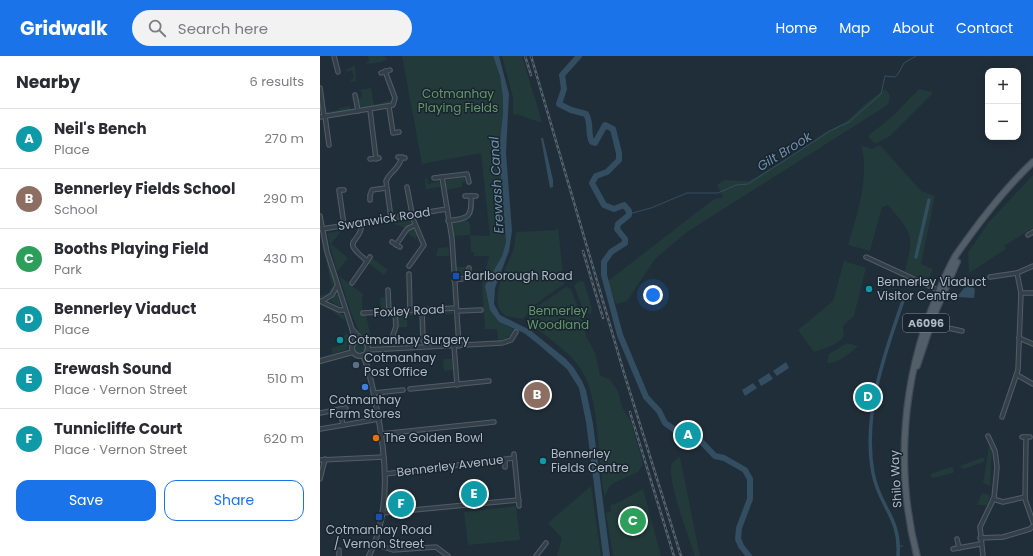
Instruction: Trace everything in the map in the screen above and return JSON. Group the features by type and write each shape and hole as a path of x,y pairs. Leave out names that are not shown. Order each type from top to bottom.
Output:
{"main road":[{"name":"Shilo Way","path":"917,556 908,509 905,471 908,400 929,322 939,290 957,254 994,203 1033,162"},
{"name":"Shilo Way","path":"929,322 960,256 960,250"}],"street":[{"path":"334,56 338,72"},
{"path":"323,117 389,107 394,104 395,98 383,72 390,70"},
{"path":"320,88 323,117 329,145"},
{"path":"355,95 358,112"},
{"path":"389,107 393,133 399,132"},
{"path":"370,110 378,159 370,159"},
{"path":"391,218 386,188 387,179 398,167 402,157"},
{"path":"434,178 467,174 468,182"},
{"path":"442,177 452,239 459,346"},
{"path":"407,187 412,215 419,237 424,245 409,266"},
{"path":"370,200 372,190 386,188"},
{"path":"344,190 339,190 344,225"},
{"path":"465,196 476,196"},
{"path":"448,221 464,219 468,216 471,209 471,196"},
{"name":"Swanwick Road","path":"322,229 447,209"},
{"path":"320,216 322,229 338,286 352,329 355,342 352,347 353,352"},
{"path":"362,222 361,230 352,247 367,261"},
{"path":"392,242 398,246 407,229 415,225"},
{"path":"1028,235 1033,232"},
{"path":"352,283 370,257"},
{"path":"866,257 939,290 945,286"},
{"path":"990,277 1018,273 1033,266"},
{"path":"454,280 468,278 469,268"},
{"path":"1002,417 1017,374 1021,293 1018,273"},
{"path":"410,276 410,310"},
{"path":"321,301 332,295 338,286"},
{"path":"388,290 389,312"},
{"path":"1021,293 1033,293"},
{"path":"382,295 388,295"},
{"path":"321,301 339,310 345,310"},
{"name":"Foxley Road","path":"363,313 410,310 482,310"},
{"path":"422,310 424,341"},
{"path":"392,338 396,326 395,311"},
{"path":"929,322 945,328 962,331"},
{"path":"352,329 367,346 367,350 364,355 374,393 384,457 385,474 382,513 374,544 369,556"},
{"path":"367,350 502,343 511,340 516,332"},
{"path":"1019,338 1033,344"},
{"path":"355,342 364,342"},
{"path":"454,346 457,385"},
{"path":"320,361 353,352 356,355 364,355"},
{"path":"1017,374 1033,384"},
{"path":"410,389 484,384 490,381"},
{"path":"374,393 403,390"},
{"path":"320,413 346,408"},
{"path":"340,409 342,425"},
{"path":"320,428 379,419"},
{"path":"381,434 494,422"},
{"path":"983,556 980,544 981,522 993,499 996,456 994,446 988,436"},
{"path":"1026,437 1025,497 1033,522"},
{"path":"514,454 519,506"},
{"path":"320,460 384,457"},
{"name":"Bennerley Avenue","path":"385,474 514,458"},
{"path":"320,479 325,459"},
{"path":"505,460 505,467"},
{"path":"993,499 1003,502 1025,497"},
{"path":"382,513 519,500"},
{"path":"980,538 1002,537 1030,529 1033,526"},
{"path":"957,538 959,548"},
{"path":"536,556 546,543"},
{"path":"374,544 393,550 436,547 448,556"},
{"path":"953,549 980,544"},
{"path":"339,550 339,556"}],"green space":[{"path":"368,56 383,56 388,59 381,62 367,64 369,61"},
{"name":"Cotmanhay Playing Fields","path":"402,56 493,56 500,76 503,98 499,150 506,242 502,256 486,290 494,316 499,322 515,330 506,339 498,340 497,329 485,329 482,285 489,256 474,256 474,252 471,252 470,235 490,236 481,153 422,164"},
{"path":"502,56 522,56 542,122 513,114 513,97"},
{"path":"355,65 356,81 351,82 351,79 354,78 352,70 346,72 346,70"},
{"path":"371,88 374,105 392,100 392,102 388,105 361,108 358,100 362,96 361,91 358,90"},
{"path":"885,89 890,95 889,102 886,106 687,232 655,259 627,301 616,304 608,281 714,199 723,197 717,185 724,180 749,181 793,155 824,133 847,121 865,104"},
{"path":"919,89 932,92 932,94 890,136 875,144 868,136 893,116"},
{"path":"350,106 351,110 326,114 326,112 339,110 339,108"},
{"path":"861,145 872,149 880,145 921,191 935,196 921,264 933,269 928,280 905,272 910,250 909,236 907,229 888,205 882,207 870,251 848,245 863,183 864,170"},
{"path":"1033,175 1033,228 1004,246 1006,249 969,273 968,253 989,222"},
{"path":"463,177 466,182 462,183 462,187 446,190 446,180"},
{"path":"427,178 428,184 439,181 441,187 426,189 425,179"},
{"path":"411,220 410,225 406,228 391,223"},
{"path":"467,220 470,224 470,235 454,236 452,224"},
{"path":"558,227 564,284 533,306 523,319 504,315 498,307 498,290 514,248 516,232 556,230"},
{"path":"414,228 417,234 416,239 420,240 423,244 406,232"},
{"path":"341,231 331,244 348,258 337,272 327,233"},
{"path":"449,247 449,256 436,256 438,248"},
{"path":"372,258 388,270 384,275 368,263"},
{"path":"326,260 331,267 334,282 330,294 320,298 320,296 328,293 332,287"},
{"path":"844,261 866,268 854,316 843,326 844,336 841,339 830,346 814,352 798,330 833,301"},
{"path":"456,267 467,267 467,277 457,278"},
{"path":"339,276 363,294 362,315 366,315 371,337 398,345 455,342 453,344 373,347 360,334"},
{"path":"579,281 584,282 592,308 591,314 584,312 574,286"},
{"name":"Bennerley Woodland","path":"566,287 571,289 583,321 586,336 595,353 600,375 610,380 618,391 622,407 631,422 642,460 642,466 638,472 614,483 609,487 605,497 602,482 595,411 586,378 578,365 567,353 527,321 536,307"},
{"path":"337,293 341,304 340,307 330,301"},
{"path":"380,298 387,298 387,309 381,310"},
{"path":"320,303 344,315 345,321 331,310 320,305"},
{"path":"452,310 454,314 424,315 426,311"},
{"path":"418,312 420,315 407,316 407,327 397,327 397,313"},
{"path":"346,333 348,334 350,341 346,350 333,354 331,348 344,344 343,338"},
{"path":"360,342 364,344 366,348 364,352 360,354 356,352 354,348 356,344"},
{"path":"847,343 858,346 848,355 839,360 827,363 829,354"},
{"path":"443,359 452,359 453,370 444,371"},
{"path":"989,447 992,448 990,486 983,483"},
{"path":"680,457 700,556 695,556 673,488 671,466 674,461"},
{"path":"981,458 985,458 984,462 963,469 960,466"},
{"path":"953,467 953,473 933,478 930,476 933,473"},
{"path":"591,486 601,556 557,556 562,538 548,523"},
{"path":"643,489 661,556 613,556 606,513 611,511 610,505 615,504"},
{"path":"982,493 990,495 988,505 977,505"},
{"path":"516,506 520,540 468,545 464,512"}],"water":[{"path":"493,56 499,56 509,94 506,153 512,231 509,251 495,288 494,304 500,315 530,330 566,359 582,381 586,390 593,424 610,556 603,556 586,422 579,388 567,369 524,333 499,322 490,310 485,286 502,256 506,242 499,150 503,98 500,76"},
{"path":"541,138 543,138 553,180 553,187 550,188"},
{"path":"971,285 975,289 974,298 957,297 965,287"},
{"path":"786,362 789,368 777,376 773,371"},
{"path":"769,373 773,379 761,386 758,380"},
{"path":"753,383 757,388 745,396 742,390"}],"waterway":[{"path":"579,56 562,75 564,89 559,104 571,110 586,114 589,121 592,142 595,143 605,125 613,129 619,153 619,160 607,172 596,176 592,183 604,205 614,209 624,205 629,211 629,215 618,224 617,229 625,239 625,243 611,252 604,262 604,275 620,335 646,397 659,411 665,423 675,430 684,430 694,434 715,456 724,458 745,470 750,479 750,499 739,528 738,539 741,546 749,556"},
{"name":"Gilt Brook","path":"629,214 651,208 687,193 718,193 736,185 748,184 830,131 849,122 881,94 885,76 895,77 904,63 916,56"},
{"path":"916,257 929,200"},
{"path":"898,556 896,531 876,485 870,451 873,406 877,384 904,298"}],"railway":[{"path":"525,56 531,75"},
{"path":"531,56 624,373 681,556"},
{"path":"583,251 603,318"},
{"path":"630,412 674,556"}],"place":[{"name":"Barlborough Road","path":"456,276"},
{"name":"Bennerley Viaduct Visitor Centre","path":"869,289"},
{"name":"Cotmanhay Surgery","path":"340,340"},
{"name":"Cotmanhay Post Office","path":"356,365"},
{"name":"Cotmanhay Farm Stores","path":"365,387"},
{"name":"Bennerley Fields School","path":"537,395"},
{"name":"Bennerley Viaduct","path":"868,397"},
{"name":"Neil's Bench","path":"688,435"},
{"name":"The Golden Bowl","path":"376,438"},
{"name":"Bennerley Fields Centre","path":"543,461"},
{"name":"Erewash Sound","path":"474,494"},
{"name":"Tunnicliffe Court","path":"401,504"},
{"name":"Cotmanhay Road / Vernon Street","path":"379,517"},
{"name":"Booths Playing Field","path":"633,521"}],"water label":[{"name":"Erewash Canal","path":"496,185"}]}
